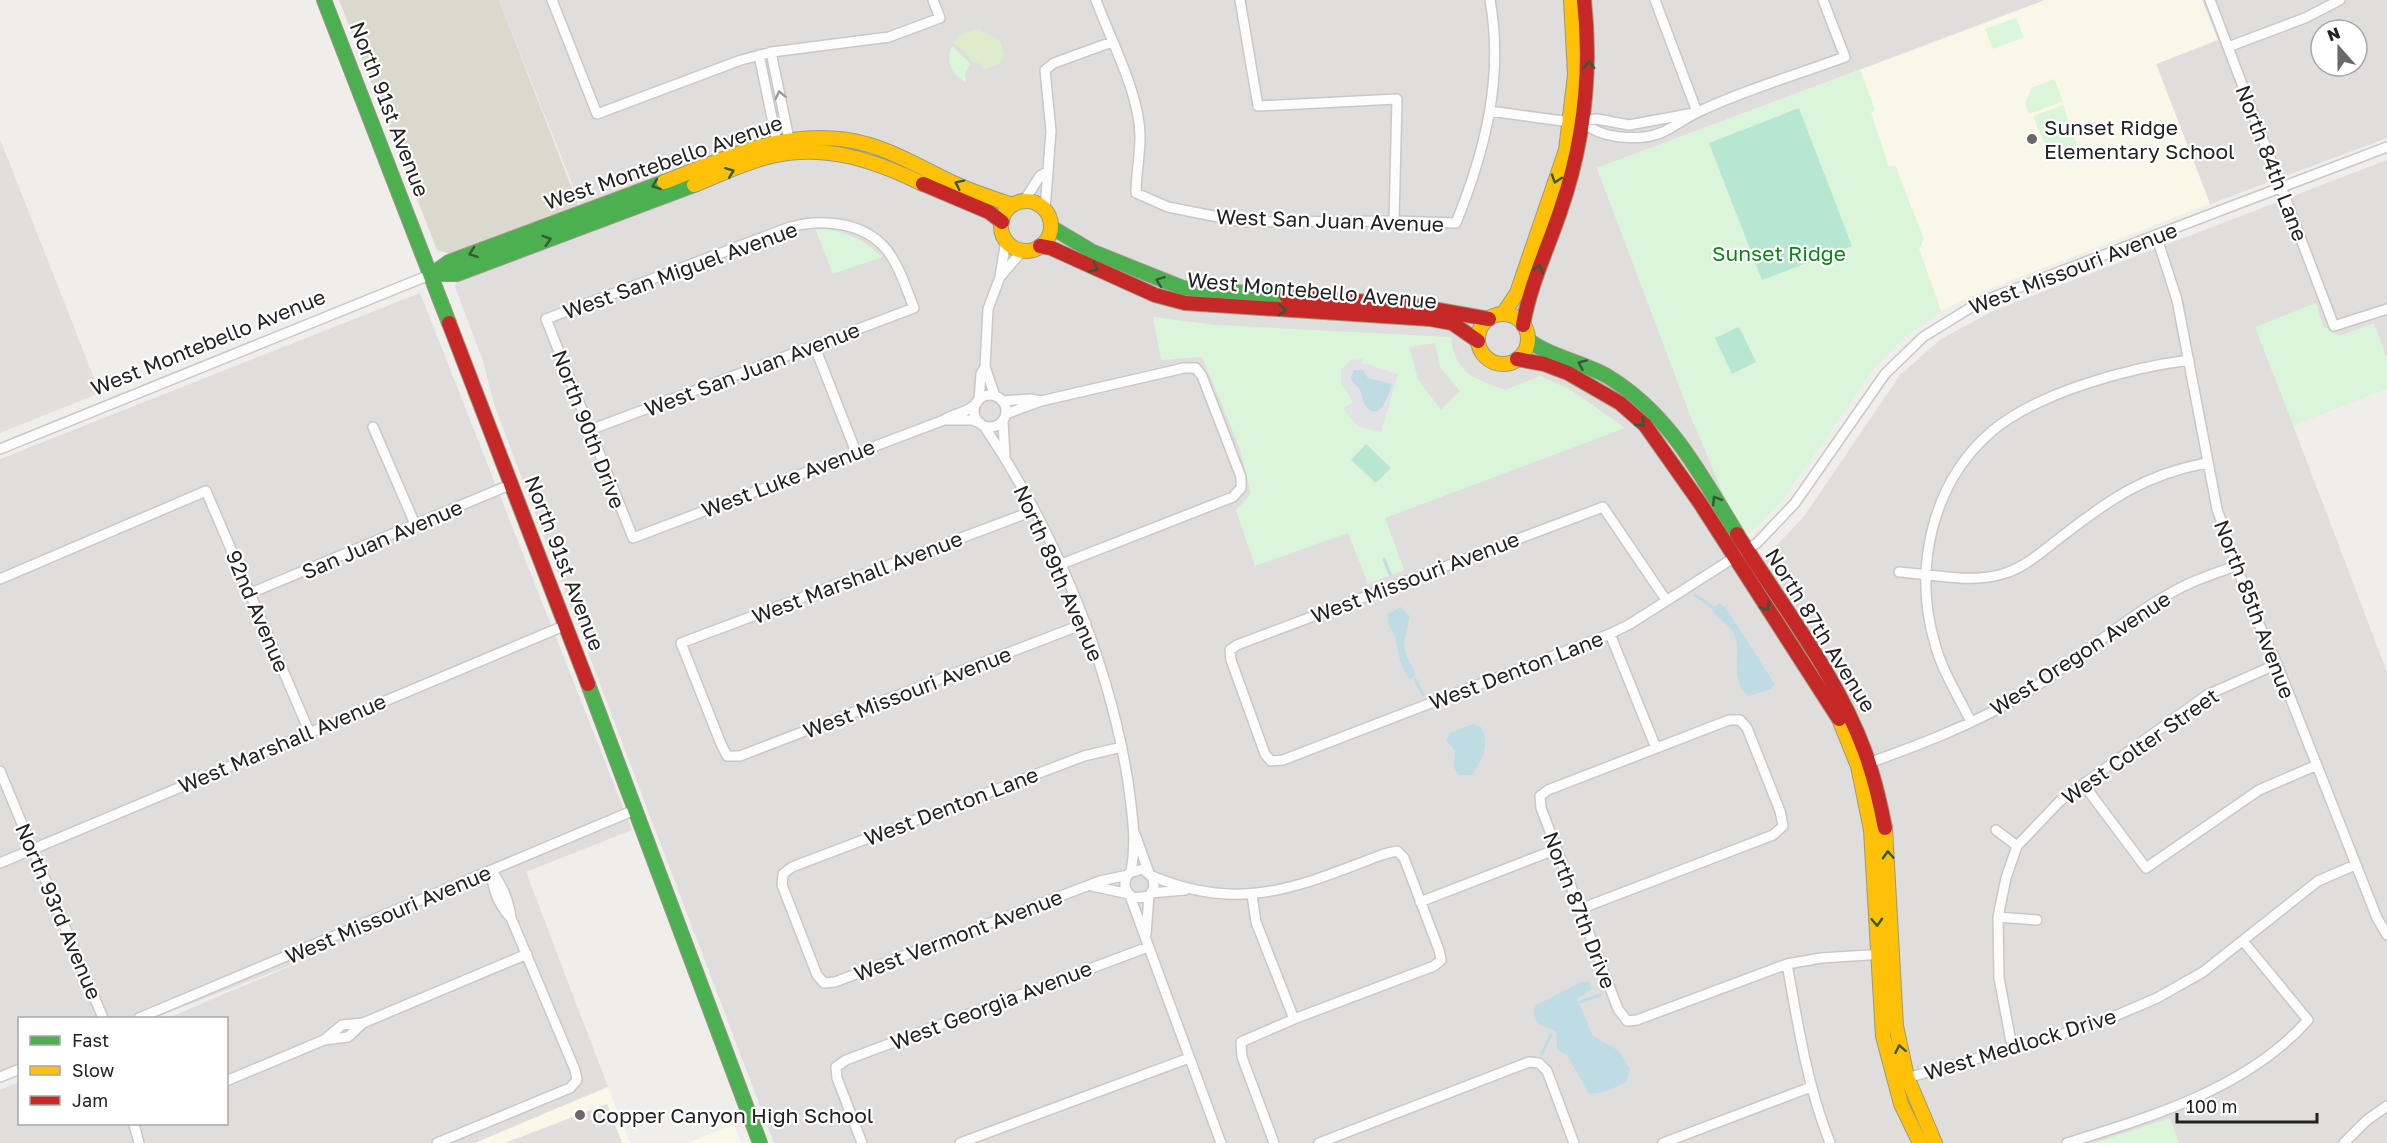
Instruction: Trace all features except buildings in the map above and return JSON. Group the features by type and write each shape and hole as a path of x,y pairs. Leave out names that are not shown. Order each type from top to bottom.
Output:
{"street":[{"name":"North 91st Avenue","path":"324,0 432,274 637,809 760,1143"},
{"path":"552,0 597,114 759,55 889,37 940,18 933,0"},
{"path":"1006,240 1011,246 1023,250 1040,246 1049,234 1051,227 1045,210 1051,131 1045,70 1054,63 1112,42 1096,0"},
{"path":"1240,0 1258,106 1396,99 1394,221"},
{"path":"1490,0 1494,37 1491,111 1576,123 1595,132 1623,137 1654,135 1670,130 1697,112"},
{"path":"1523,325 1511,315 1503,314 1489,319 1480,329 1478,341 1482,352 1491,360 1503,363 1517,359 1526,347 1528,340 1523,325 1529,296 1572,172 1576,123 1571,0"},
{"path":"1503,314 1517,293 1588,85 1589,51 1584,0"},
{"path":"1654,0 1697,112"},
{"path":"1576,123 1597,119 1629,125 1665,116 1697,112 1845,57 1823,0"},
{"name":"North 84th Lane","path":"2210,0 2334,326 2387,309"},
{"path":"2228,48 2305,18 2340,0"},
{"name":"West San Juan Avenue","path":"1112,42 1137,115 1140,137 1136,193 1168,207 1243,222 1456,223 1473,181 1491,111"},
{"path":"771,52 784,147"},
{"path":"759,55 784,147"},
{"path":"1650,121 1654,135"},
{"name":"West Montebello Avenue","path":"0,449 432,274 449,262 784,147 838,137 863,141 886,149 980,194 1018,203"},
{"name":"West Montebello Avenue","path":"784,147 836,152 878,163 989,212 1002,222"},
{"name":"West Missouri Avenue","path":"1746,550 1771,530 1795,503 1885,374 1928,332 1978,303 2387,147"},
{"path":"1047,172 1040,176 1018,203 1006,212 1002,222 1006,240 1000,277 988,309 984,367 975,414 982,425 994,427 1004,418 1041,401 1184,368 1196,368 1202,376 1236,466 1241,488 1233,496 1059,565"},
{"path":"1018,203 1038,204 1045,210"},
{"name":"West San Miguel Avenue","path":"546,319 790,227 811,222 833,222 873,238 885,248 895,263 914,308"},
{"name":"West Montebello Avenue","path":"1051,227 1066,240 1182,288 1410,304 1489,319"},
{"name":"North 85th Avenue","path":"2156,235 2177,300 2206,463 2217,509 2235,566 2277,664 2355,865 2377,918 2387,935"},
{"name":"West Montebello Avenue","path":"1040,246 1067,255 1155,295 1185,303 1430,319 1452,323 1478,341"},
{"path":"1000,277 1023,250"},
{"name":"West San Juan Avenue","path":"590,430 914,308"},
{"name":"North 90th Drive","path":"546,319 633,538"},
{"name":"North 87th Avenue","path":"1528,340 1547,352 1565,356 1604,374 1649,408 1668,428 1690,458 1746,550 1837,689 1864,764"},
{"path":"814,345 856,452"},
{"name":"North 87th Avenue","path":"1517,359 1544,364 1568,373 1620,403 1645,424 1837,715 1880,794 1886,837 1884,1036 1894,1083 1908,1120 1920,1143"},
{"path":"1971,722 1935,646 1926,604 1925,573 1931,530 1949,486 1975,448 1991,432 2015,415 2080,387 2148,365 2189,360"},
{"path":"984,367 1004,418"},
{"path":"977,402 998,398 1041,401"},
{"name":"West Luke Avenue","path":"944,420 951,414 971,409 977,402"},
{"name":"North 89th Avenue","path":"1004,418 1005,456"},
{"name":"West Luke Avenue","path":"633,538 944,420 973,420 982,425"},
{"name":"North 89th Avenue","path":"982,425 1005,456 1086,623 1115,714 1135,834 1151,875"},
{"path":"373,427 414,525"},
{"path":"1899,572 1986,578 2002,574 2028,563 2131,488 2173,470 2206,463"},
{"name":"San Juan Avenue","path":"251,593 512,484"},
{"name":"92nd Avenue","path":"0,579 206,490 309,731"},
{"name":"West Missouri Avenue","path":"1271,761 1265,754 1231,660 1230,650 1237,645 1603,507 1666,600"},
{"name":"West Marshall Avenue","path":"727,756 681,643 1033,511"},
{"name":"West Denton Lane","path":"1271,761 1283,760 1611,634 1746,550"},
{"name":"West Oregon Avenue","path":"1864,764 1920,745 1971,722 2029,690 2155,602 2182,587 2235,566"},
{"name":"West Missouri Avenue","path":"727,756 740,756 1086,623"},
{"name":"West Marshall Avenue","path":"0,863 309,731 566,625"},
{"path":"1580,909 1773,835 1783,826 1780,811 1748,728 1740,720 1729,720 1656,748 1611,634"},
{"name":"West Colter Street","path":"2017,846 2060,801 2207,695 2277,664"},
{"name":"West Denton Lane","path":"824,983 817,975 782,885 783,874 792,867 1084,756 1122,747"},
{"name":"North 87th Drive","path":"1656,748 1548,790 1540,796 1541,808 1618,1009 1627,1021 1637,1020 1787,964"},
{"path":"2084,785 2146,868 2259,790 2317,765"},
{"name":"North 93rd Avenue","path":"0,771 103,1017"},
{"name":"West Missouri Avenue","path":"141,1017 637,809"},
{"path":"1996,830 2017,846 2006,878 1998,917 1999,978 2012,1047"},
{"name":"North 89th Avenue","path":"1129,874 1135,834"},
{"path":"1420,902 1557,849"},
{"path":"1092,886 1140,899 1150,894 1185,890 1252,896 1299,886 1397,851 1404,858 1441,960 1434,966 1294,1019 1241,1042 1242,1057 1275,1143"},
{"name":"West Medlock Drive","path":"1894,1083 2012,1047 2060,1035 2108,1019 2157,998 2203,972 2318,881 2355,865"},
{"path":"1185,890 1138,869 1129,874 1124,882 1146,936 1148,947 1221,1143"},
{"path":"437,1143 570,1088 577,1080 575,1070 511,918 503,910 492,885 491,870"},
{"name":"West Vermont Avenue","path":"824,983 836,982 1092,886 1100,881 1129,874"},
{"path":"1146,936 1150,894 1154,883 1151,875"},
{"path":"1252,896 1256,922 1294,1019"},
{"path":"1998,917 2037,920"},
{"path":"2067,1143 2165,1112 2209,1091 2293,1038 2308,1020 2243,941"},
{"name":"West Georgia Avenue","path":"862,1143 837,1078 836,1067 846,1060 1148,947"},
{"path":"228,1080 324,1040 348,1037 363,1023 526,954"},
{"path":"1830,1143 1811,1087 1787,964 1821,958 1885,954"},
{"name":"North 87th Avenue","path":"1885,954 1897,1033 1907,1078 1935,1143"},
{"path":"960,1143 1190,1058"},
{"path":"1319,1143 1529,1062 1539,1063 1547,1071 1574,1143"},
{"path":"0,1077 18,1070"},
{"path":"1663,1143 1811,1087"},
{"path":"2344,1143 2367,1120 2387,1106"},
{"path":"134,1125 139,1143"}],"shaded area":[{"path":"339,0 499,0 580,209 451,254 437,250"},
{"path":"499,0 2045,0 1597,168 1691,417 1738,525 1718,540 1835,726 1850,765 1866,839 1878,1041 1889,1087 1912,1143 774,1143 495,407 482,358 455,287 458,278 590,229"},
{"name":"Sunset Ridge Elementary School","path":"2045,0 2202,0 2218,40 2156,64 2210,204 1986,290 1941,311 1919,249 1923,239 1896,166 1889,168 1871,113 1875,110 1860,70"},
{"path":"2202,0 2387,0 2387,138 2210,204 2156,64 2217,40"},
{"path":"0,139 100,393 0,433"},
{"path":"2387,160 2387,388 2293,425 2387,672 2387,1143 1938,1143 1925,1115 1901,1037 1890,839 1838,684 1763,560 1805,515 1900,375 1941,339 1993,311"},
{"path":"420,293 632,830 526,872 608,1087 475,1143 0,1143 0,1090 18,1082 18,1125 228,1125 228,1017 170,1017 309,958 157,1017 18,1017 18,1072 0,1079 0,459"},
{"path":"1435,343 1440,367 1460,391 1441,410 1418,379 1409,347"},
{"path":"1363,359 1363,363 1398,374 1381,432 1359,427 1343,409 1353,402 1341,383 1341,370 1351,360"},
{"name":"Copper Canyon High School","path":"608,1087 630,1143 475,1143"},
{"path":"607,1104 622,1143 505,1143"},
{"name":"Copper Canyon High School","path":"734,1124 741,1143 688,1143"}],"green space":[{"path":"2016,18 2024,37 1993,49 1985,29"},
{"path":"979,29 1000,41 1004,54 1001,63 985,69 979,63 973,63 964,51 953,43 962,33"},
{"path":"952,46 971,64 965,73 966,82 956,75 949,62"},
{"name":"Sunset Ridge","path":"1860,70 1875,110 1871,113 1889,167 1895,166 1924,239 1919,249 1941,311 1902,340 1881,361 1794,484 1758,526 1745,534 1739,531 1691,417 1597,168"},
{"path":"2054,79 2063,101 2029,114 2025,103 2032,88"},
{"path":"2063,105 2077,145 2049,155 2033,116"},
{"path":"1799,108 1852,246 1762,280 1709,143"},
{"path":"815,228 852,236 882,257 833,274"},
{"path":"2316,303 2323,326 2339,336 2374,323 2387,358 2387,388 2293,425 2255,327"},
{"path":"1153,317 1217,325 1451,337 1457,359 1462,367 1475,378 1505,390 1540,376 1571,390 1625,428 1385,518 1404,570 1368,584 1348,533 1255,566 1236,510 1251,494 1240,449 1202,357 1161,360"},
{"path":"1739,327 1756,362 1732,374 1715,338"},
{"path":"1366,444 1391,468 1376,483 1351,460"},
{"path":"2170,1118 2179,1143 2094,1143"}],"water":[{"path":"1354,370 1363,370 1368,378 1392,384 1379,410 1370,410 1363,402 1360,390 1351,378"},
{"path":"1719,603 1727,609 1775,685 1771,689 1749,696 1739,684 1736,639 1731,630 1712,610"},
{"path":"1401,607 1409,615 1404,644 1415,675 1410,679 1401,664 1395,637 1388,621 1388,614"},
{"path":"1473,724 1481,727 1484,734 1484,752 1472,775 1459,775 1454,768 1455,750 1446,741 1450,733"},
{"path":"1581,982 1589,982 1592,989 1577,999 1593,1036 1619,1051 1630,1069 1627,1080 1623,1083 1609,1090 1589,1094 1567,1055 1557,1050 1556,1032 1537,1023 1534,1014 1535,1006"}],"waterway":[{"path":"1384,559 1390,574"},
{"path":"1695,595 1715,609"},
{"path":"1415,679 1423,695"},
{"path":"1580,1002 1600,995"},
{"path":"1542,1054 1551,1034"}],"traffic: fast":[{"path":"324,0 449,323"},
{"path":"432,274 449,262 664,182"},
{"path":"432,274 457,274 694,185"},
{"path":"1051,227 1093,252 1183,288 1286,296"},
{"path":"1528,340 1547,351 1607,376 1648,408 1682,447 1737,534"},
{"path":"588,684 760,1143"}],"traffic: slow":[{"path":"1503,314 1517,293 1566,150 1575,75 1571,0"},
{"path":"664,182 763,146 814,138 840,139 887,151 957,185 1013,205"},
{"path":"694,185 742,165 772,156 811,152 850,156 887,168 923,184"},
{"path":"1026,201 1035,203 1046,212 1051,226 1049,235 1040,246 1026,251 1017,249 1006,240 1001,226 1003,217 1012,206 1026,201"},
{"path":"1503,314 1512,316 1523,325 1528,339 1526,348 1517,359 1503,364 1494,362 1483,353 1478,339 1480,330 1489,319 1503,314"},
{"path":"1839,719 1858,766 1871,830 1883,1036 1901,1104 1920,1143"},
{"path":"1885,828 1896,1026 1907,1077 1935,1143"}],"traffic: jam":[{"path":"1523,325 1534,282 1568,186 1580,134 1587,54 1584,0"},
{"path":"923,184 989,212 1002,222"},
{"path":"1040,246 1051,248 1155,295 1185,303 1430,319 1452,323 1478,341"},
{"path":"1286,296 1410,305 1489,319"},
{"path":"449,323 588,684"},
{"path":"1517,359 1544,364 1568,373 1620,403 1645,425 1700,503 1839,719"},
{"path":"1737,534 1807,640 1839,695 1868,761 1885,828"}],"place":[{"name":"Sunset Ridge Elementary School","path":"2032,139"},
{"name":"Copper Canyon High School","path":"580,1115"}]}
